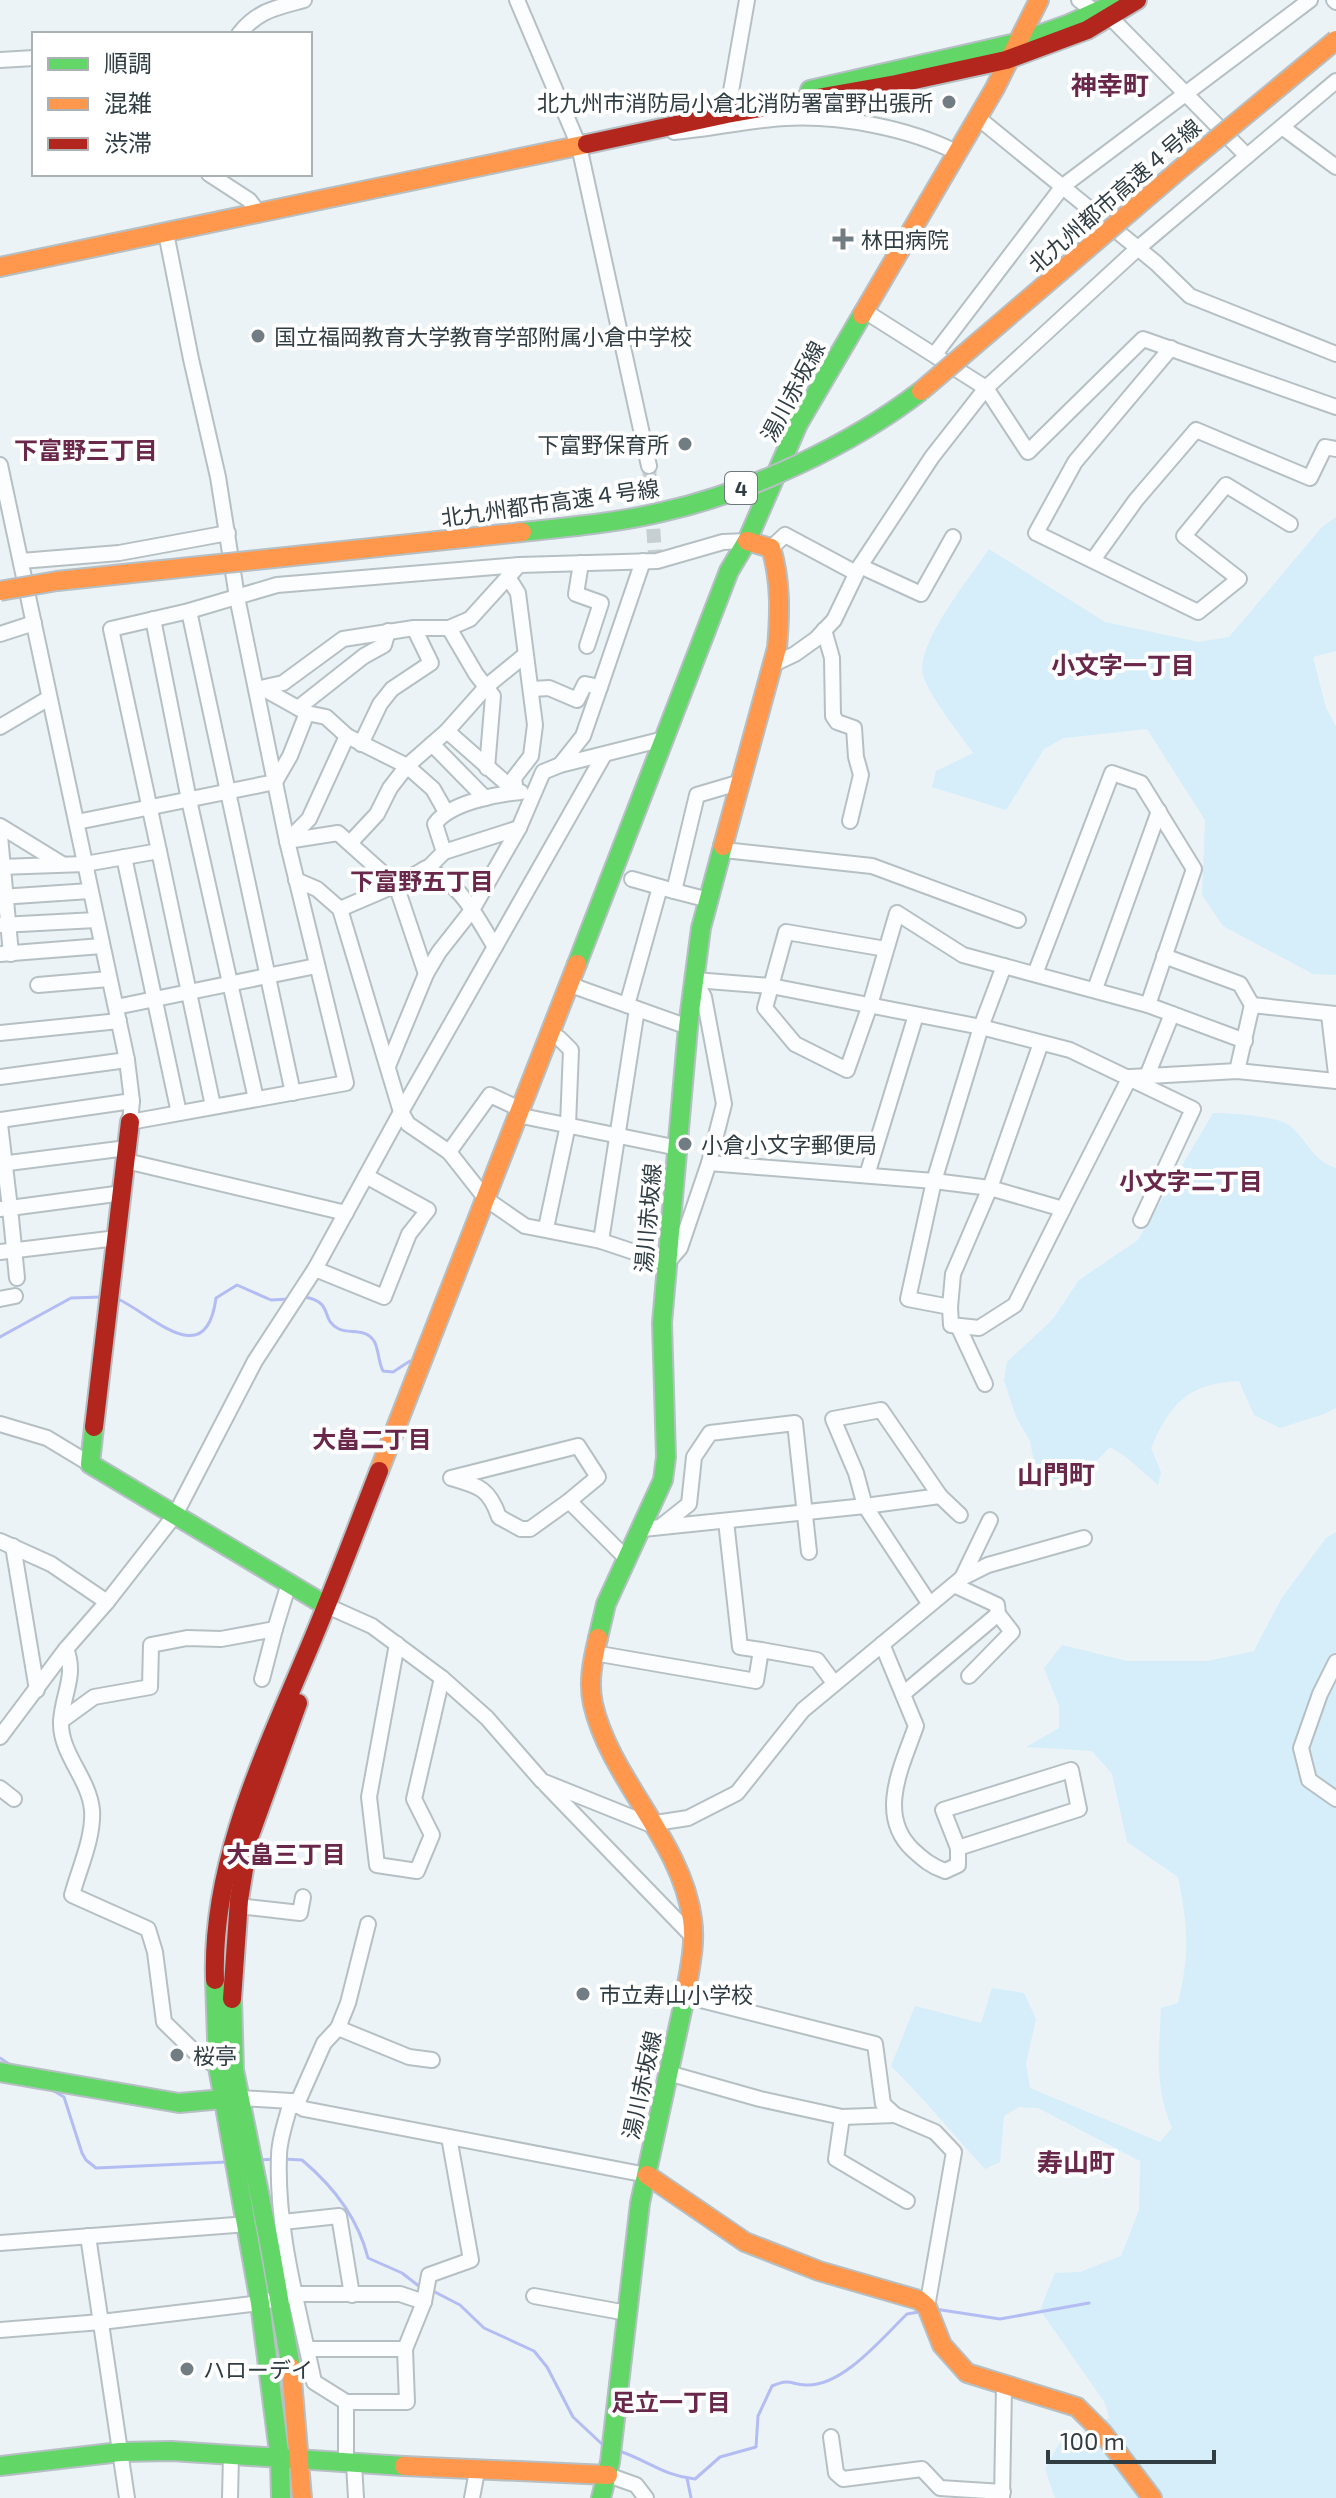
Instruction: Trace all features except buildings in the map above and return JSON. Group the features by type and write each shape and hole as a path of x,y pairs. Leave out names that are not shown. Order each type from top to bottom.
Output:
{"main road":[{"name":"湯川赤坂線","path":"747,541 798,424 977,117 1039,0"},
{"path":"727,114 862,76 1016,43 1104,16 1122,0"},
{"path":"0,267 727,114 817,100 1008,61 1066,40 1137,0"},
{"name":"北九州都市高速４号線","path":"0,591 72,580 621,520 664,512 754,483 849,440 898,409 946,372 1179,170 1336,40"},
{"name":"北九州都市高速４号線","path":"0,605 87,592 624,536 714,514 759,498 856,452 907,420 956,382 1104,253 1336,59"},
{"path":"747,541 771,548"},
{"path":"522,1113 559,1038 574,985 664,739 729,571 747,541"},
{"path":"232,2098 236,2083 231,2018 238,1906 254,1820 330,1608 522,1113 740,573 747,541"},
{"name":"湯川赤坂線","path":"601,2498 609,2468 640,2203 685,1996 693,1937 692,1916 680,1876 649,1824 599,1724 592,1702 591,1667 606,1604 626,1558 651,1528 663,1480 666,1457 662,1323 688,1027 701,928 777,648 781,607 779,569 771,548"},
{"path":"130,1122 90,1464 330,1608"},
{"path":"302,2498 288,2296 245,2160 232,2098 218,2067 214,1948 230,1856 259,1769 330,1608"},
{"path":"6,2073 179,2103 232,2098"},
{"path":"245,2160 248,2224 280,2460 281,2498"},
{"path":"647,2175 745,2242 819,2271 907,2296 929,2311 942,2345 967,2373 1077,2407 1102,2432 1152,2498"},
{"path":"0,2466 120,2452 171,2451 477,2471 609,2468"}],"street":[{"path":"241,32 251,19 264,12 304,0"},
{"path":"517,0 579,146 649,466"},
{"path":"727,114 747,0"},
{"path":"1079,0 1104,16 1247,156"},
{"path":"935,354 1063,186 1310,0"},
{"path":"0,60 32,58"},
{"path":"772,665 795,654 834,620 858,569 932,457 986,388 1137,249 1336,81"},
{"path":"814,120 809,109 817,100"},
{"path":"977,117 1156,263 1190,296 1336,354"},
{"path":"625,136 707,130 783,118 862,123 941,144 956,152"},
{"path":"1282,127 1336,167"},
{"path":"212,176 249,200 258,212"},
{"path":"0,465 127,1060 132,1101 130,1122 346,1083 287,841 259,688 237,597 228,533 166,233"},
{"path":"863,310 986,388 1028,452 1143,339 1336,407"},
{"path":"1171,348 1075,462 1036,533 1198,612 1239,579 1184,536 1226,485 1290,524"},
{"path":"1093,560 1136,500 1196,430 1310,478 1325,447 1336,449"},
{"path":"21,561 119,553 228,533"},
{"path":"771,548 785,535 921,594 953,537"},
{"path":"213,1106 111,629 189,611 277,585 514,571 651,558 723,542 747,541"},
{"path":"560,765 583,736 651,558"},
{"path":"581,563 576,594 601,603 587,646"},
{"path":"259,688 283,683 343,639 414,628 449,628 470,619 514,571"},
{"path":"514,571 535,725 531,756 514,778 516,792"},
{"path":"189,611 293,1093"},
{"path":"153,619 189,800 256,1099"},
{"path":"0,634 34,623"},
{"path":"287,841 309,819 354,740 392,689 431,663 414,628"},
{"path":"449,628 493,696 487,768"},
{"path":"824,630 832,658 833,716 837,722 854,728 861,775 850,821"},
{"path":"77,822 275,782 290,756 303,711 364,656 384,645 388,631"},
{"path":"350,843 377,814 390,788 407,766 447,731 487,686 525,655"},
{"path":"532,689 549,688 577,700 585,684 600,687"},
{"path":"259,688 303,711 326,717 354,740 407,766 433,789 446,812"},
{"path":"0,727 49,698"},
{"path":"447,731 516,792"},
{"path":"388,1066 426,974 472,910 519,828 543,772 664,739"},
{"path":"432,744 485,798"},
{"path":"0,1737 66,1649 175,1515 255,1361 315,1269 604,755"},
{"path":"1035,974 1112,773 1141,783 1194,869 1148,1005"},
{"path":"601,1241 632,1007 667,889 697,795 741,782"},
{"path":"444,852 435,824 442,814 496,794 534,791"},
{"path":"1095,989 1159,811"},
{"path":"0,826 62,864"},
{"path":"340,909 396,885 424,869 444,852 519,828"},
{"path":"287,841 338,833 396,885 426,974"},
{"path":"0,836 5,954 102,946"},
{"path":"724,850 872,866 1018,920"},
{"path":"2,867 85,864 159,851"},
{"path":"124,857 179,1113"},
{"path":"424,869 453,886 495,947"},
{"path":"632,879 709,900"},
{"path":"296,880 317,889 340,909 401,1112 408,1124 449,1152 490,1202 525,1226 601,1241 667,1263 680,1248 709,1163 724,1104 704,997 695,980"},
{"path":"3,897 90,891"},
{"path":"886,949 786,932 765,1008 795,1044 847,1070 870,1005 897,913 963,955 1148,1005 1245,1041"},
{"path":"4,925 96,920"},
{"path":"1164,956 1240,984 1252,1005 1237,1071"},
{"path":"0,1033 117,1014 155,999 316,966"},
{"path":"950,1307 908,1299 934,1181 981,1027 1004,966"},
{"path":"38,985 109,979"},
{"path":"695,980 771,986 981,1027 1070,1050 1193,1109 1141,1220"},
{"path":"574,985 688,1027"},
{"path":"1252,1005 1333,1014 1336,1074"},
{"path":"1147,1076 1172,1014"},
{"path":"867,1175 916,1015"},
{"path":"546,1228 568,1125 571,1050 559,1038"},
{"path":"1041,1043 990,1188 953,1274 951,1325 979,1328 1015,1305 1130,1077"},
{"path":"0,1077 127,1060"},
{"path":"1130,1077 1237,1071 1336,1081"},
{"path":"449,1152 490,1095 522,1113 678,1148"},
{"path":"17,1278 7,1251 0,1122 132,1101"},
{"path":"2,1163 127,1155 346,1213"},
{"path":"709,1163 990,1188 1063,1209"},
{"path":"315,1269 384,1297 409,1234 428,1210 366,1176"},
{"path":"5,1208 123,1193"},
{"path":"7,1251 117,1238"},
{"path":"958,1326 985,1384"},
{"path":"929,1603 865,1506 856,1473 833,1419 881,1410 940,1496 960,1515"},
{"path":"651,1528 689,1504 694,1457 710,1433 795,1423 809,1552"},
{"path":"0,1424 47,1438 90,1464"},
{"path":"578,1446 598,1477 569,1501 530,1529 521,1529 499,1517 493,1499 479,1486 451,1478 578,1446"},
{"path":"651,1528 940,1496"},
{"path":"569,1501 626,1558"},
{"path":"958,1581 990,1520"},
{"path":"726,1521 740,1647 817,1660 834,1683"},
{"path":"542,1781 649,1824 688,1818 737,1793 803,1710 958,1581 988,1565 1084,1538"},
{"path":"6,1543 51,1564 107,1602"},
{"path":"6,1543 37,1690"},
{"path":"958,1581 997,1605 998,1614 1012,1632 969,1676"},
{"path":"262,1679 289,1583"},
{"path":"330,1608 372,1626 442,1678 487,1718 542,1781 693,1937"},
{"path":"903,1694 998,1614"},
{"path":"61,1721 94,1697 150,1687 151,1645 187,1638 221,1639 275,1629"},
{"path":"397,1644 369,1797 377,1865 417,1871 432,1835 414,1799 442,1678"},
{"path":"882,1644 916,1726 894,1793 893,1814 903,1841 930,1866 945,1871 958,1865 958,1848 943,1810 1071,1770 1079,1809 958,1848"},
{"path":"66,1649 72,1664 61,1721 63,1742 80,1773 92,1809 90,1831 72,1895 148,1929 155,1952 164,2022 198,2055 218,2067"},
{"path":"594,1653 756,1681 761,1650"},
{"path":"1336,1662 1320,1694 1301,1748 1309,1780 1336,1799"},
{"path":"0,1788 14,1799"},
{"path":"238,1906 300,1913 303,1897"},
{"path":"368,1924 348,2003 338,2028 324,2043 293,2104 279,2160 288,2296 308,2349 314,2382 346,2402 407,2402 405,2349 429,2275 471,2260 449,2137"},
{"path":"685,1996 875,2044 883,2104 895,2115 935,2132 954,2152 929,2311"},
{"path":"338,2028 409,2057 432,2060"},
{"path":"668,2073 760,2099 842,2117 895,2115"},
{"path":"232,2098 293,2104 647,2175"},
{"path":"842,2117 836,2159 907,2201"},
{"path":"283,2222 339,2216 352,2295"},
{"path":"0,2243 248,2224"},
{"path":"88,2236 127,2498"},
{"path":"0,2330 101,2322 260,2303 288,2296 425,2293"},
{"path":"534,2296 627,2313"},
{"path":"308,2349 405,2349"},
{"path":"831,2437 836,2473 843,2479 922,2469 940,2488 1003,2495 1004,2386"},
{"path":"346,2402 350,2464 356,2498"},
{"path":"230,2498 231,2455"},
{"path":"609,2468 636,2485 646,2498"},
{"path":"472,2498 477,2471"}],"shaded area":[{"path":"1336,517 1336,651 1313,657 1326,708 1336,727 1336,975 1313,974 1223,926 1202,895 1205,820 1147,729 1064,738 1044,749 1006,810 932,787 936,771 973,753 928,687 922,668 925,654 939,623 989,549 1105,622 1199,642 1229,637 1323,526"},
{"path":"1213,1113 1283,1122 1315,1155 1336,1168 1336,1408 1280,1428 1254,1415 1239,1381 1206,1386 1183,1399 1158,1433 1151,1448 1161,1472 1158,1485 1110,1447 1078,1474 1061,1479 1037,1479 1030,1441 1016,1417 1004,1380 1007,1362 1053,1319 1079,1280 1138,1240"},
{"path":"1336,1532 1336,2498 1055,2498 1045,2469 1059,2444 1109,2418 1105,2403 1040,2310 1055,2273 1080,2272 1121,2256 1139,2210 1140,2161 1038,2108 1019,2107 1004,2116 1000,2162 985,2169 891,2066 915,2006 981,2023 992,1988 1024,1993 1036,2019 1026,2063 1030,2088 1160,2142 1172,2128 1162,2098 1159,2055 1161,2008 1178,2003 1186,1954 1186,1926 1178,1877 1127,1842 1112,1774 1092,1751 1026,1747 1059,1728 1059,1706 1044,1668 1062,1645 1127,1661 1208,1661 1254,1651 1281,1599 1326,1538"}],"waterway":[{"path":"116,1298 161,1325 189,1336 201,1332 210,1320 216,1298 237,1285 271,1300 289,1299"},
{"path":"0,1337 71,1298 101,1297"},
{"path":"305,1297 320,1303 329,1321 339,1329 371,1337 383,1371 393,1372 410,1361"},
{"path":"0,2058 12,2066"},
{"path":"49,2088 64,2097 82,2153 96,2168 227,2162"},
{"path":"259,2160 275,2159"},
{"path":"283,2159 302,2160 334,2192 358,2229 368,2258 402,2273 420,2287"},
{"path":"431,2290 460,2305 484,2328 534,2351 547,2367 573,2417 604,2446"},
{"path":"935,2309 1000,2319 1089,2303"},
{"path":"619,2451 674,2475 695,2479 720,2457 756,2447 758,2416 772,2386 788,2382 808,2385 835,2377 862,2358 907,2314 919,2312"},
{"path":"687,2478 691,2498"}],"tunnel":[{"path":"649,466 655,554"}],"traffic: fast":[{"path":"810,90 1016,43 1122,0"},
{"path":"577,964 729,571 747,541 798,424 862,315"},
{"path":"522,532 645,516 729,493 831,448 921,391"},
{"path":"598,1638 606,1604 663,1480 666,1457 662,1323 688,1027 701,928 723,846"},
{"path":"94,1427 90,1464 325,1605"},
{"path":"215,1980 218,2067 260,2303 280,2460 281,2498"},
{"path":"601,2498 610,2462 640,2203 685,1997"},
{"path":"232,1999 234,2070 291,2368"},
{"path":"0,2072 179,2103 234,2098"},
{"path":"0,2466 120,2452 171,2451 404,2466"}],"traffic: slow":[{"path":"862,315 995,88 1039,0"},
{"path":"921,391 1336,40"},
{"path":"0,267 587,144"},
{"path":"0,591 57,581 522,532"},
{"path":"723,846 777,648 778,585 771,548 747,541"},
{"path":"379,1471 577,964"},
{"path":"598,1638 591,1687 602,1732 661,1836 686,1890 693,1938 685,1997"},
{"path":"647,2175 745,2242 819,2271 919,2300 927,2307 942,2345 967,2373 1077,2407 1102,2432 1152,2498"},
{"path":"291,2368 302,2498"},
{"path":"404,2466 608,2475"}],"traffic: jam":[{"path":"587,144 1006,60 1087,30 1137,0"},
{"path":"94,1427 130,1122"},
{"path":"215,1980 216,1936 222,1894 244,1810 379,1471"},
{"path":"232,1999 239,1900 249,1838 298,1703"}],"place":[{"name":"北九州市消防局小倉北消防署富野出張所","path":"949,102"},
{"name":"林田病院","path":"843,239"},
{"name":"国立福岡教育大学教育学部附属小倉中学校","path":"258,336"},
{"name":"下富野保育所","path":"685,444"},
{"name":"小倉小文字郵便局","path":"685,1144"},
{"name":"市立寿山小学校","path":"583,1994"},
{"name":"桜亭","path":"177,2055"},
{"name":"ハローデイ","path":"187,2369"}],"district":[{"name":"神幸町","path":"1110,84"},
{"name":"下富野三丁目","path":"86,449"},
{"name":"小文字一丁目","path":"1123,664"},
{"name":"下富野五丁目","path":"422,880"},
{"name":"小文字二丁目","path":"1191,1180"},
{"name":"大畠二丁目","path":"372,1438"},
{"name":"山門町","path":"1056,1473"},
{"name":"大畠三丁目","path":"286,1853"},
{"name":"寿山町","path":"1076,2161"},
{"name":"足立一丁目","path":"671,2401"}]}
